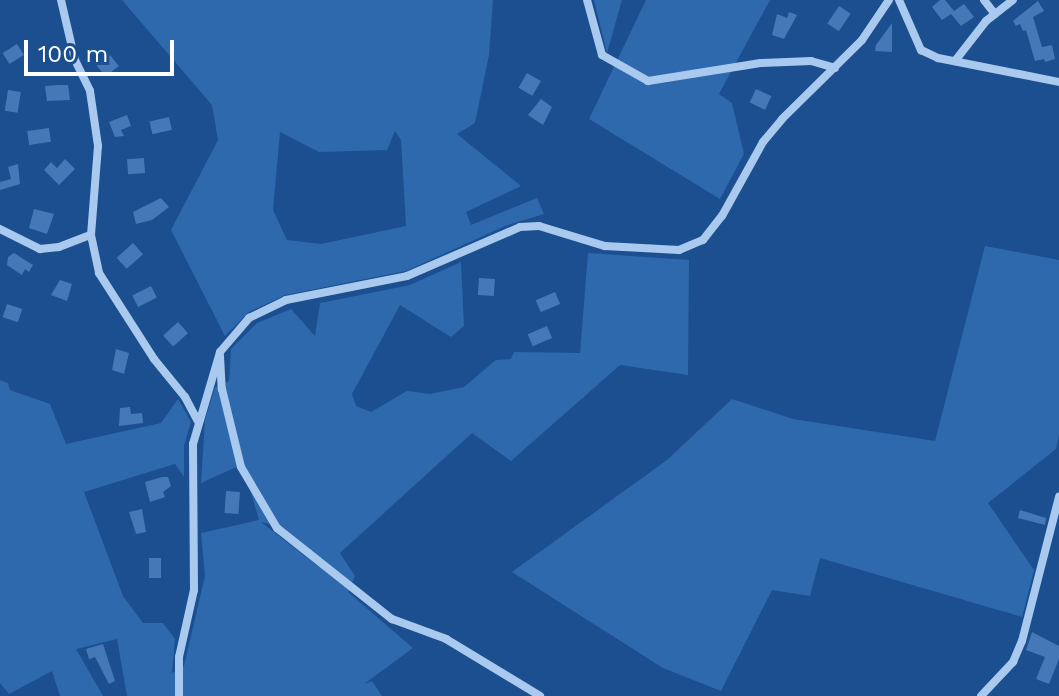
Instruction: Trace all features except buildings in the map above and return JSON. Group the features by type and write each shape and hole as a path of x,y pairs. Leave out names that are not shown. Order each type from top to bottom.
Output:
{"street":[{"path":"61,0 75,60 90,91 98,146 91,235 99,273 198,421"},
{"path":"587,0 602,55 648,81 761,63 811,61 835,68"},
{"path":"179,696 179,657 194,590 191,476 198,421 220,352 249,318 266,308 407,276 520,227 539,226 605,246 679,250 703,240 722,216 763,142 862,40 889,0"},
{"path":"899,0 921,50 955,61 1059,82"},
{"path":"984,0 995,14"},
{"path":"955,61 995,14 1013,0"},
{"path":"0,229 40,249 59,247 91,235"},
{"path":"220,352 222,389 241,467 277,528 392,619 412,629 446,639 540,696"},
{"path":"981,696 1013,662 1022,641 1059,497"}],"shaded area":[{"path":"122,0 493,0 489,55 475,123 457,134 521,186 466,212 471,225 537,198 544,214 505,226 406,271 285,295 249,312 225,336 171,230 218,140 212,105","holes":["395,131 401,140 406,226 321,244 287,240 273,210 280,132 319,152 387,150"]},
{"path":"594,0 622,0 607,53"},
{"path":"646,0 770,0 719,94 732,103 744,154 720,199 589,119"},
{"path":"985,246 1059,260 1059,435 1056,449 988,503 1034,570 1022,617 820,558 810,596 772,590 721,691 663,668 512,572 667,460 732,399 793,419 935,441"},
{"path":"588,253 689,260 688,375 620,365 511,461 472,433 340,553 355,576 348,592 413,648 364,684 372,681 382,696 127,696 117,639 76,649 103,696 60,696 52,671 9,694 0,683 0,380 8,383 10,390 50,404 66,444 161,423 178,399 191,422 184,446 184,477 175,464 84,492 123,596 143,623 163,623 175,639 172,673 184,666 205,576 201,533 259,520 243,464 201,483 205,420 215,387 229,381 231,349 257,323 291,309 315,336 320,303 410,285 461,262 464,326 451,337 400,305 352,394 356,406 371,412 407,391 430,394 464,387 496,360 511,359 514,352 580,353","holes":["261,522 283,527 323,562 319,567"]}]}
